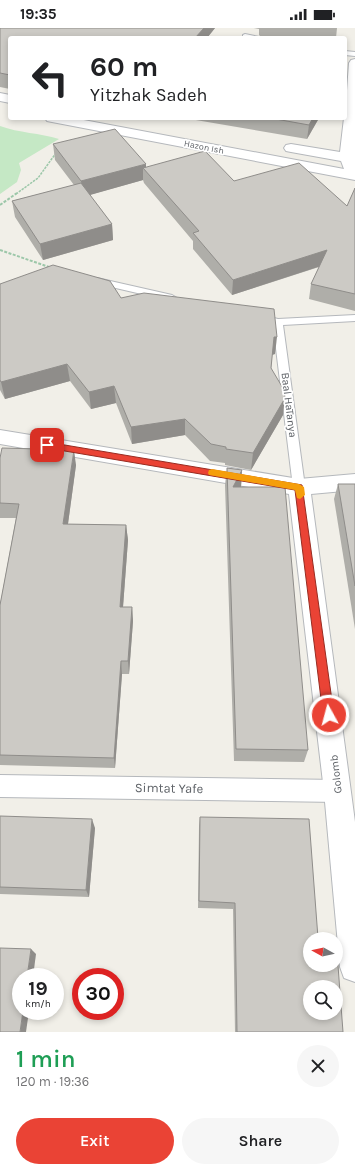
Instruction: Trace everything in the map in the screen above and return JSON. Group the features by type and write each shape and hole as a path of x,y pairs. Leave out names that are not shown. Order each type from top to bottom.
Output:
{"street":[{"path":"354,175 351,159 355,63"},
{"name":"Hazon Ish","path":"65,120 354,175"},
{"name":"Hazon Ish","path":"128,120 186,130"},
{"path":"278,146 351,159"},
{"path":"0,437 299,487 355,482"},
{"name":"Golomb","path":"299,487 338,791 355,967"},
{"name":"Simtat Yafe","path":"0,786 338,791"}],"lane":[{"path":"78,277 178,300"},
{"path":"255,317 278,322 355,318"},
{"name":"Baal HaTanya","path":"278,322 299,487"}],"path":[{"path":"0,206 38,178 78,122"},
{"path":"0,250 78,277"}],"green space":[{"path":"0,126 59,139 19,163 21,170 17,182 0,194"}],"building":[{"path":"0,28 204,28 197,36 8,36 8,75 0,73"},
{"path":"281,120 312,120 309,125"},
{"path":"115,129 146,164 81,181 53,144"},
{"path":"205,151 234,181 299,163 347,206 355,188 355,294 311,284 327,250 233,280 193,233 199,231 143,168"},
{"path":"81,183 112,224 40,244 12,201"},
{"path":"53,265 110,281 121,298 144,293 274,309 277,337 274,337 271,368 284,390 285,398 253,453 226,449 226,447 211,444 185,419 131,427 114,386 89,392 67,364 1,382 0,284"},
{"path":"2,448 74,450 63,524 126,525 120,607 132,607 128,661 121,661 114,758 0,755 0,605 19,504 0,503 0,458"},
{"path":"227,468 242,470 233,487 285,487 308,750 236,749"},
{"path":"338,484 355,484 355,586"},
{"path":"0,816 92,819 86,890 0,887"},
{"path":"200,817 309,819 318,932 303,932 303,972 338,972 339,980 303,980 303,1020 342,1020 343,1032 237,1032 235,903 199,901"},
{"path":"0,948 31,949 28,968 12,968 12,1020 22,1020 20,1032 0,1032"}],"slow traffic":[{"path":"212,473 299,487 300,495"}],"route":[{"path":"47,445 299,487 329,715"}]}
